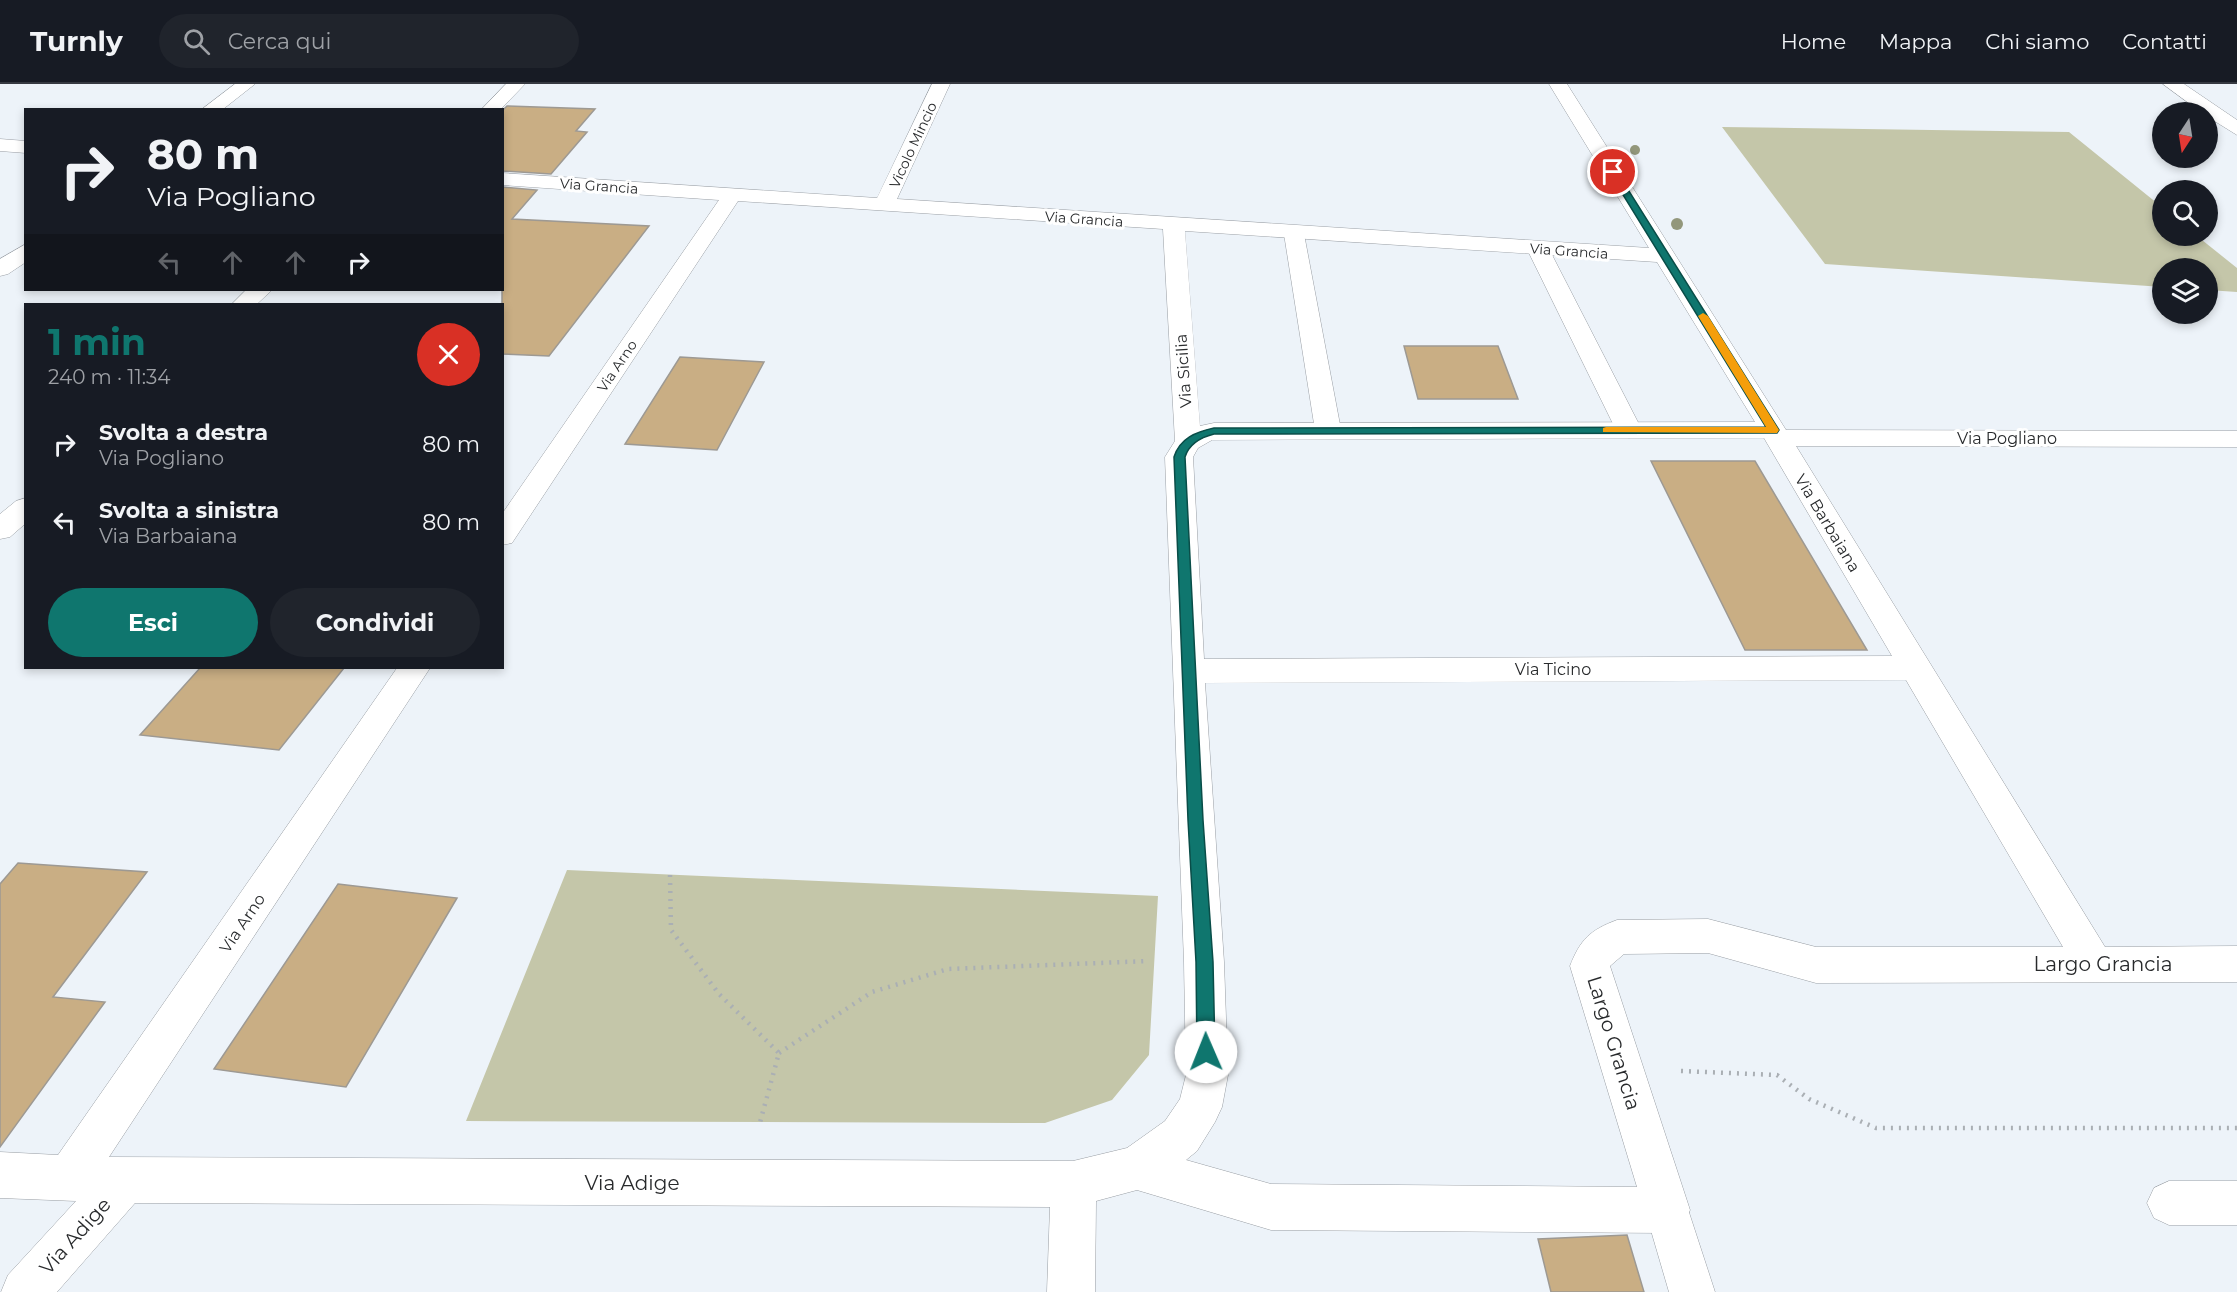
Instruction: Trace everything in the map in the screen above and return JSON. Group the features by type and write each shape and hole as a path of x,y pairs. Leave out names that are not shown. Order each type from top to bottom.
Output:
{"street":[{"name":"Vicolo Mincio","path":"884,206 941,84"},
{"name":"Via Barbaiana","path":"1558,84 1775,434 2094,964"},
{"path":"2172,84 2237,129"},
{"path":"0,146 24,147"},
{"name":"Via Grancia","path":"504,179 1293,234 1666,256"},
{"name":"Via Arno","path":"504,533 732,195"},
{"name":"Via Sicilia","path":"1137,1168 1181,1136 1200,1107 1207,1075 1204,962 1195,820 1179,457 1188,441 1174,225"},
{"path":"0,269 24,252"},
{"path":"244,303 259,291"},
{"name":"Via Pogliano","path":"1188,441 1200,434 1214,431 1328,430 1629,430 1775,434 2237,439"},
{"path":"0,530 24,509"},
{"name":"Via Ticino","path":"1190,671 1916,668"},
{"name":"Via Arno","path":"69,1178 413,669"},
{"name":"Largo Grancia","path":"1667,1210 1590,966 1595,953 1617,937 1708,936 1816,965 2237,964"},
{"path":"1137,1168 1271,1207 1667,1210"},
{"name":"Via Adige","path":"0,1175 125,1180 1073,1184 1137,1168"},
{"name":"Via Adige","path":"25,1292 125,1180"},
{"path":"1071,1292 1073,1184"}],"lane":[{"path":"213,108 246,84"},
{"path":"492,108 516,84"},
{"path":"1293,234 1328,430"},
{"path":"1538,249 1629,430"},
{"path":"2169,1203 2237,1203"},
{"path":"1667,1210 1692,1292"}],"path":[{"path":"670,875 671,930 719,994 779,1053"},
{"path":"746,1182 779,1053 872,992 948,969 1155,960 1204,962"},
{"path":"1623,1072 1777,1075 1809,1099 1876,1128 2237,1128"}],"green space":[{"path":"1722,127 2069,132 2152,199 2152,246 2210,246 2237,268 2237,292 2218,291 2218,258 2152,258 2152,286 1825,264"},
{"path":"567,870 1158,896 1149,1055 1112,1100 1045,1123 466,1121"}],"building":[{"path":"507,106 595,109 576,131 587,132 551,174 504,171 504,109"},
{"path":"504,187 537,190 512,219 649,226 549,356 504,354 504,303 502,303"},
{"path":"1404,346 1498,346 1518,399 1418,399"},
{"path":"680,357 764,362 717,450 625,444"},
{"path":"1651,461 1755,461 1867,650 1745,650"},
{"path":"199,669 343,669 279,750 140,735"},
{"path":"18,863 147,872 53,997 105,1002 0,1147 0,884"},
{"path":"338,884 457,898 346,1087 214,1069"},
{"path":"1627,1235 1644,1292 1551,1292 1538,1239"}],"slow traffic":[{"path":"1606,430 1773,430 1703,316"}],"route":[{"path":"1206,1052 1204,962 1195,820 1179,457 1182,448 1188,441 1200,434 1214,431 1773,430 1613,172"}]}
